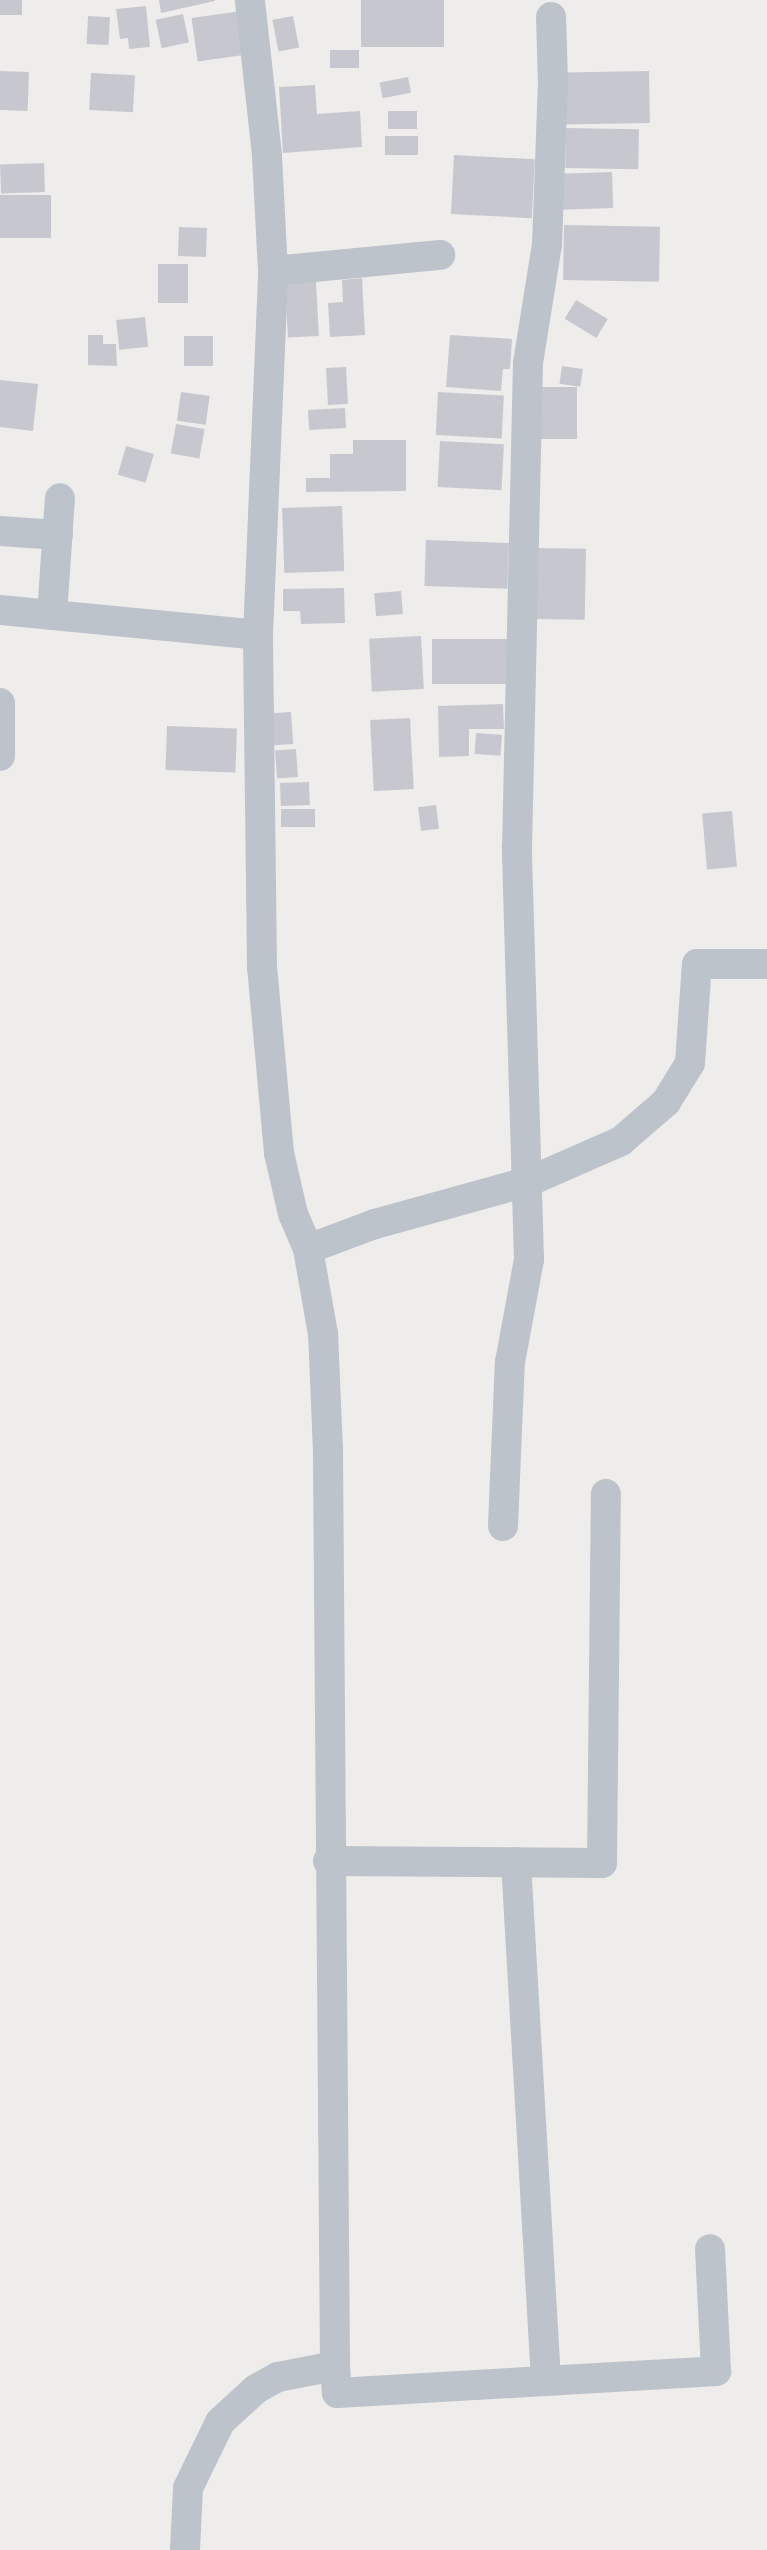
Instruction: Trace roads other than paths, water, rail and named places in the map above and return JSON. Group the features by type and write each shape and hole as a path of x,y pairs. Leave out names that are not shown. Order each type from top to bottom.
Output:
{"street":[{"path":"250,0 267,155 273,271 258,635 263,980 279,1153 293,1214 308,1249 323,1334 328,1451 328,1861 337,2393 716,2371 710,2249"},
{"path":"503,1526 510,1362 529,1259 530,1181 517,847 528,363 547,245 554,83 551,17"},
{"path":"273,271 440,255"},
{"path":"52,615 60,498"},
{"path":"0,531 58,536"},
{"path":"0,610 258,635"},
{"path":"0,703 0,756"},
{"path":"308,1249 387,1220 530,1181 621,1141 666,1102 690,1063 697,964 767,964"},
{"path":"328,1861 602,1863 606,1494"},
{"path":"516,1863 546,2381"},
{"path":"185,2550 188,2488 220,2422 256,2389 278,2377 335,2366"}]}
